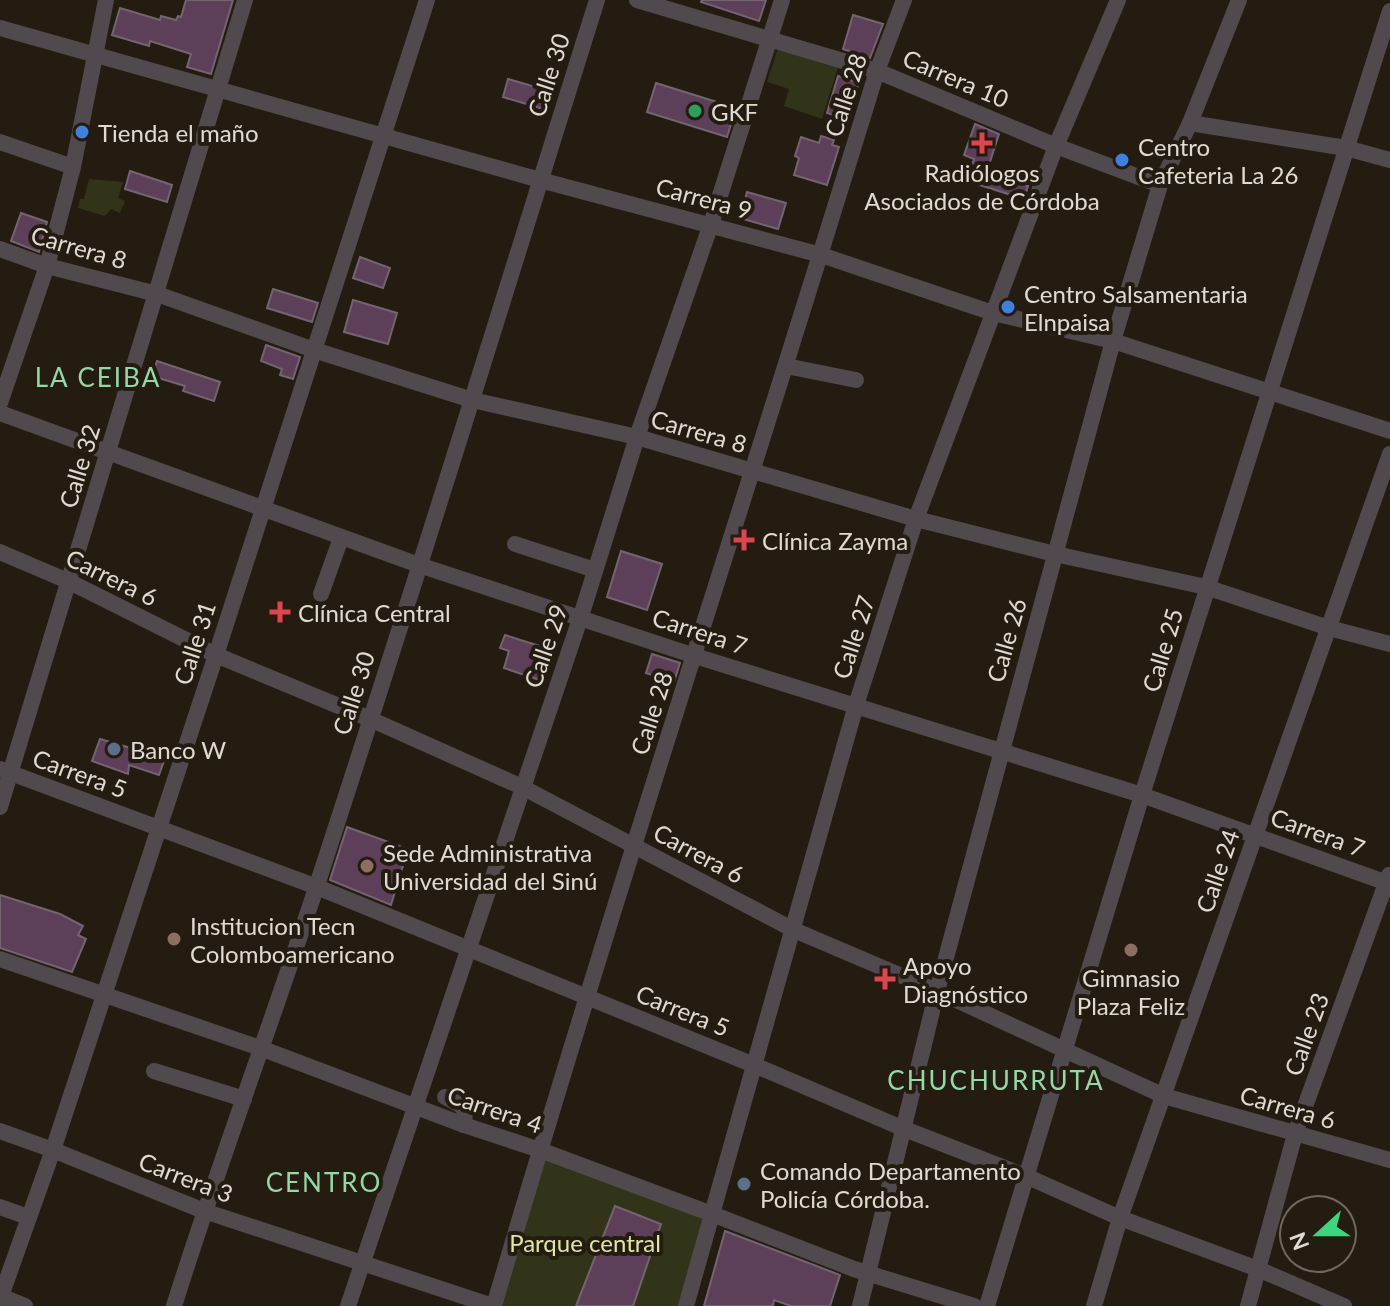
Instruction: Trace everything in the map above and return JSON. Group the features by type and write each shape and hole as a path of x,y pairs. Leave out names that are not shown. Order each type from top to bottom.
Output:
{"street":[{"path":"0,403 47,266 73,167 106,0"},
{"name":"Calle 32","path":"0,807 5,770 70,582 245,0"},
{"name":"Calle 31","path":"0,1297 53,1150 216,655 427,0"},
{"name":"Calle 30","path":"174,1306 317,887 597,0"},
{"name":"Carrera 10","path":"637,0 877,71 1056,146 1160,185"},
{"name":"Calle 29","path":"348,1306 581,616 782,0"},
{"name":"Calle 28","path":"494,1306 633,845 877,71 904,0"},
{"name":"Calle 27","path":"686,1306 856,705 916,519 1056,146 1118,0"},
{"name":"Calle 26","path":"860,1306 937,991 1113,341 1160,185 1190,123 1238,0"},
{"name":"Calle 25","path":"987,1306 1206,587 1390,11"},
{"name":"Carrera 9","path":"0,28 540,180 821,255 993,313 1113,341 1390,431"},
{"path":"1190,123 1346,148 1390,160"},
{"path":"0,142 73,167"},
{"name":"Carrera 8","path":"0,249 47,266 157,294 314,350 472,400 637,437 916,519 1206,587 1329,628 1390,644"},
{"path":"786,366 856,380"},
{"name":"Carrera 7","path":"0,413 419,565 695,656 1142,795 1389,880"},
{"name":"Calle 24","path":"1094,1306 1120,1218 1390,454"},
{"path":"321,594 341,538"},
{"path":"515,544 595,570"},
{"name":"Carrera 6","path":"0,552 70,582 216,655 522,787 794,930 937,991 1164,1096 1390,1160"},
{"name":"Carrera 5","path":"5,770 317,887 1028,1177 1120,1218 1258,1269 1344,1306"},
{"name":"Calle 23","path":"1250,1305 1295,1134 1389,880"},
{"name":"Carrera 4","path":"0,959 263,1049 868,1274 974,1306"},
{"path":"154,1071 244,1099"},
{"path":"445,1097 463,1106 466,1111 464,1125"},
{"name":"Carrera 3","path":"0,1131 204,1211 494,1306"},
{"path":"0,1207 28,1217"},
{"path":"0,1297 25,1306"}],"green space":[{"path":"778,48 838,67 822,119 784,106 789,89 767,82"},
{"path":"89,179 123,182 118,198 125,201 120,213 111,209 105,216 78,208 80,199 84,199"},
{"name":"Parque central","path":"542,1157 705,1216 678,1306 497,1306"}],"building":[{"path":"186,0 233,0 211,74 187,67 191,54 150,41 149,46 112,35 120,8 160,20 161,16 176,20 178,16 181,17"},
{"path":"702,0 766,0 759,21"},
{"path":"853,15 883,24 870,58 843,49"},
{"path":"838,76 859,83 846,120 827,113"},
{"path":"508,79 549,91 543,109 503,97"},
{"path":"656,83 736,108 727,137 647,112"},
{"path":"975,124 999,134 988,168 1008,174 1007,180 1028,186 1024,199 967,181 974,159 964,155"},
{"path":"821,136 834,140 832,145 839,147 827,185 794,175 799,158 795,156 801,137 819,143"},
{"path":"130,171 172,185 167,202 125,189"},
{"path":"747,192 786,203 778,229 740,218"},
{"path":"21,213 47,222 39,252 11,241"},
{"path":"360,257 390,268 383,288 353,278"},
{"path":"273,289 318,303 312,322 267,308"},
{"path":"353,300 397,313 388,344 344,332"},
{"path":"266,345 300,357 293,379 280,375 282,369 261,361"},
{"path":"157,361 220,382 214,401 183,391 185,386 152,376"},
{"path":"621,551 662,564 647,610 607,597"},
{"path":"505,635 549,649 539,680 504,668 509,651 500,648"},
{"path":"652,654 680,663 674,682 646,673"},
{"name":"Banco W","path":"100,739 165,758 159,775 129,765 128,774 92,761"},
{"name":"Sede Administrativa Universidad del Sinú","path":"347,827 408,849 391,905 330,880"},
{"path":"0,895 60,914 83,926 78,935 86,939 72,972 0,948"},
{"path":"615,1206 661,1224 633,1306 576,1306"},
{"path":"725,1231 840,1275 830,1306 791,1306 774,1300 773,1306 704,1306"}],"place":[{"name":"GKF","path":"695,111"},
{"name":"Tienda el maño","path":"82,132"},
{"name":"Radiólogos Asociados de Córdoba","path":"982,143"},
{"name":"Centro Cafeteria La 26","path":"1122,160"},
{"name":"Centro Salsamentaria Elnpaisa","path":"1008,307"},
{"name":"Clínica Zayma","path":"744,540"},
{"name":"Clínica Central","path":"280,612"},
{"name":"Banco W","path":"114,749"},
{"name":"Sede Administrativa Universidad del Sinú","path":"367,866"},
{"name":"Institucion Tecn Colomboamericano","path":"174,939"},
{"name":"Gimnasio Plaza Feliz","path":"1131,950"},
{"name":"Apoyo Diagnóstico","path":"885,979"},
{"name":"Comando Departamento Policía Córdoba.","path":"744,1184"}],"district":[{"name":"LA CEIBA","path":"98,377"},
{"name":"CHUCHURRUTA","path":"996,1080"},
{"name":"CENTRO","path":"324,1182"}]}
